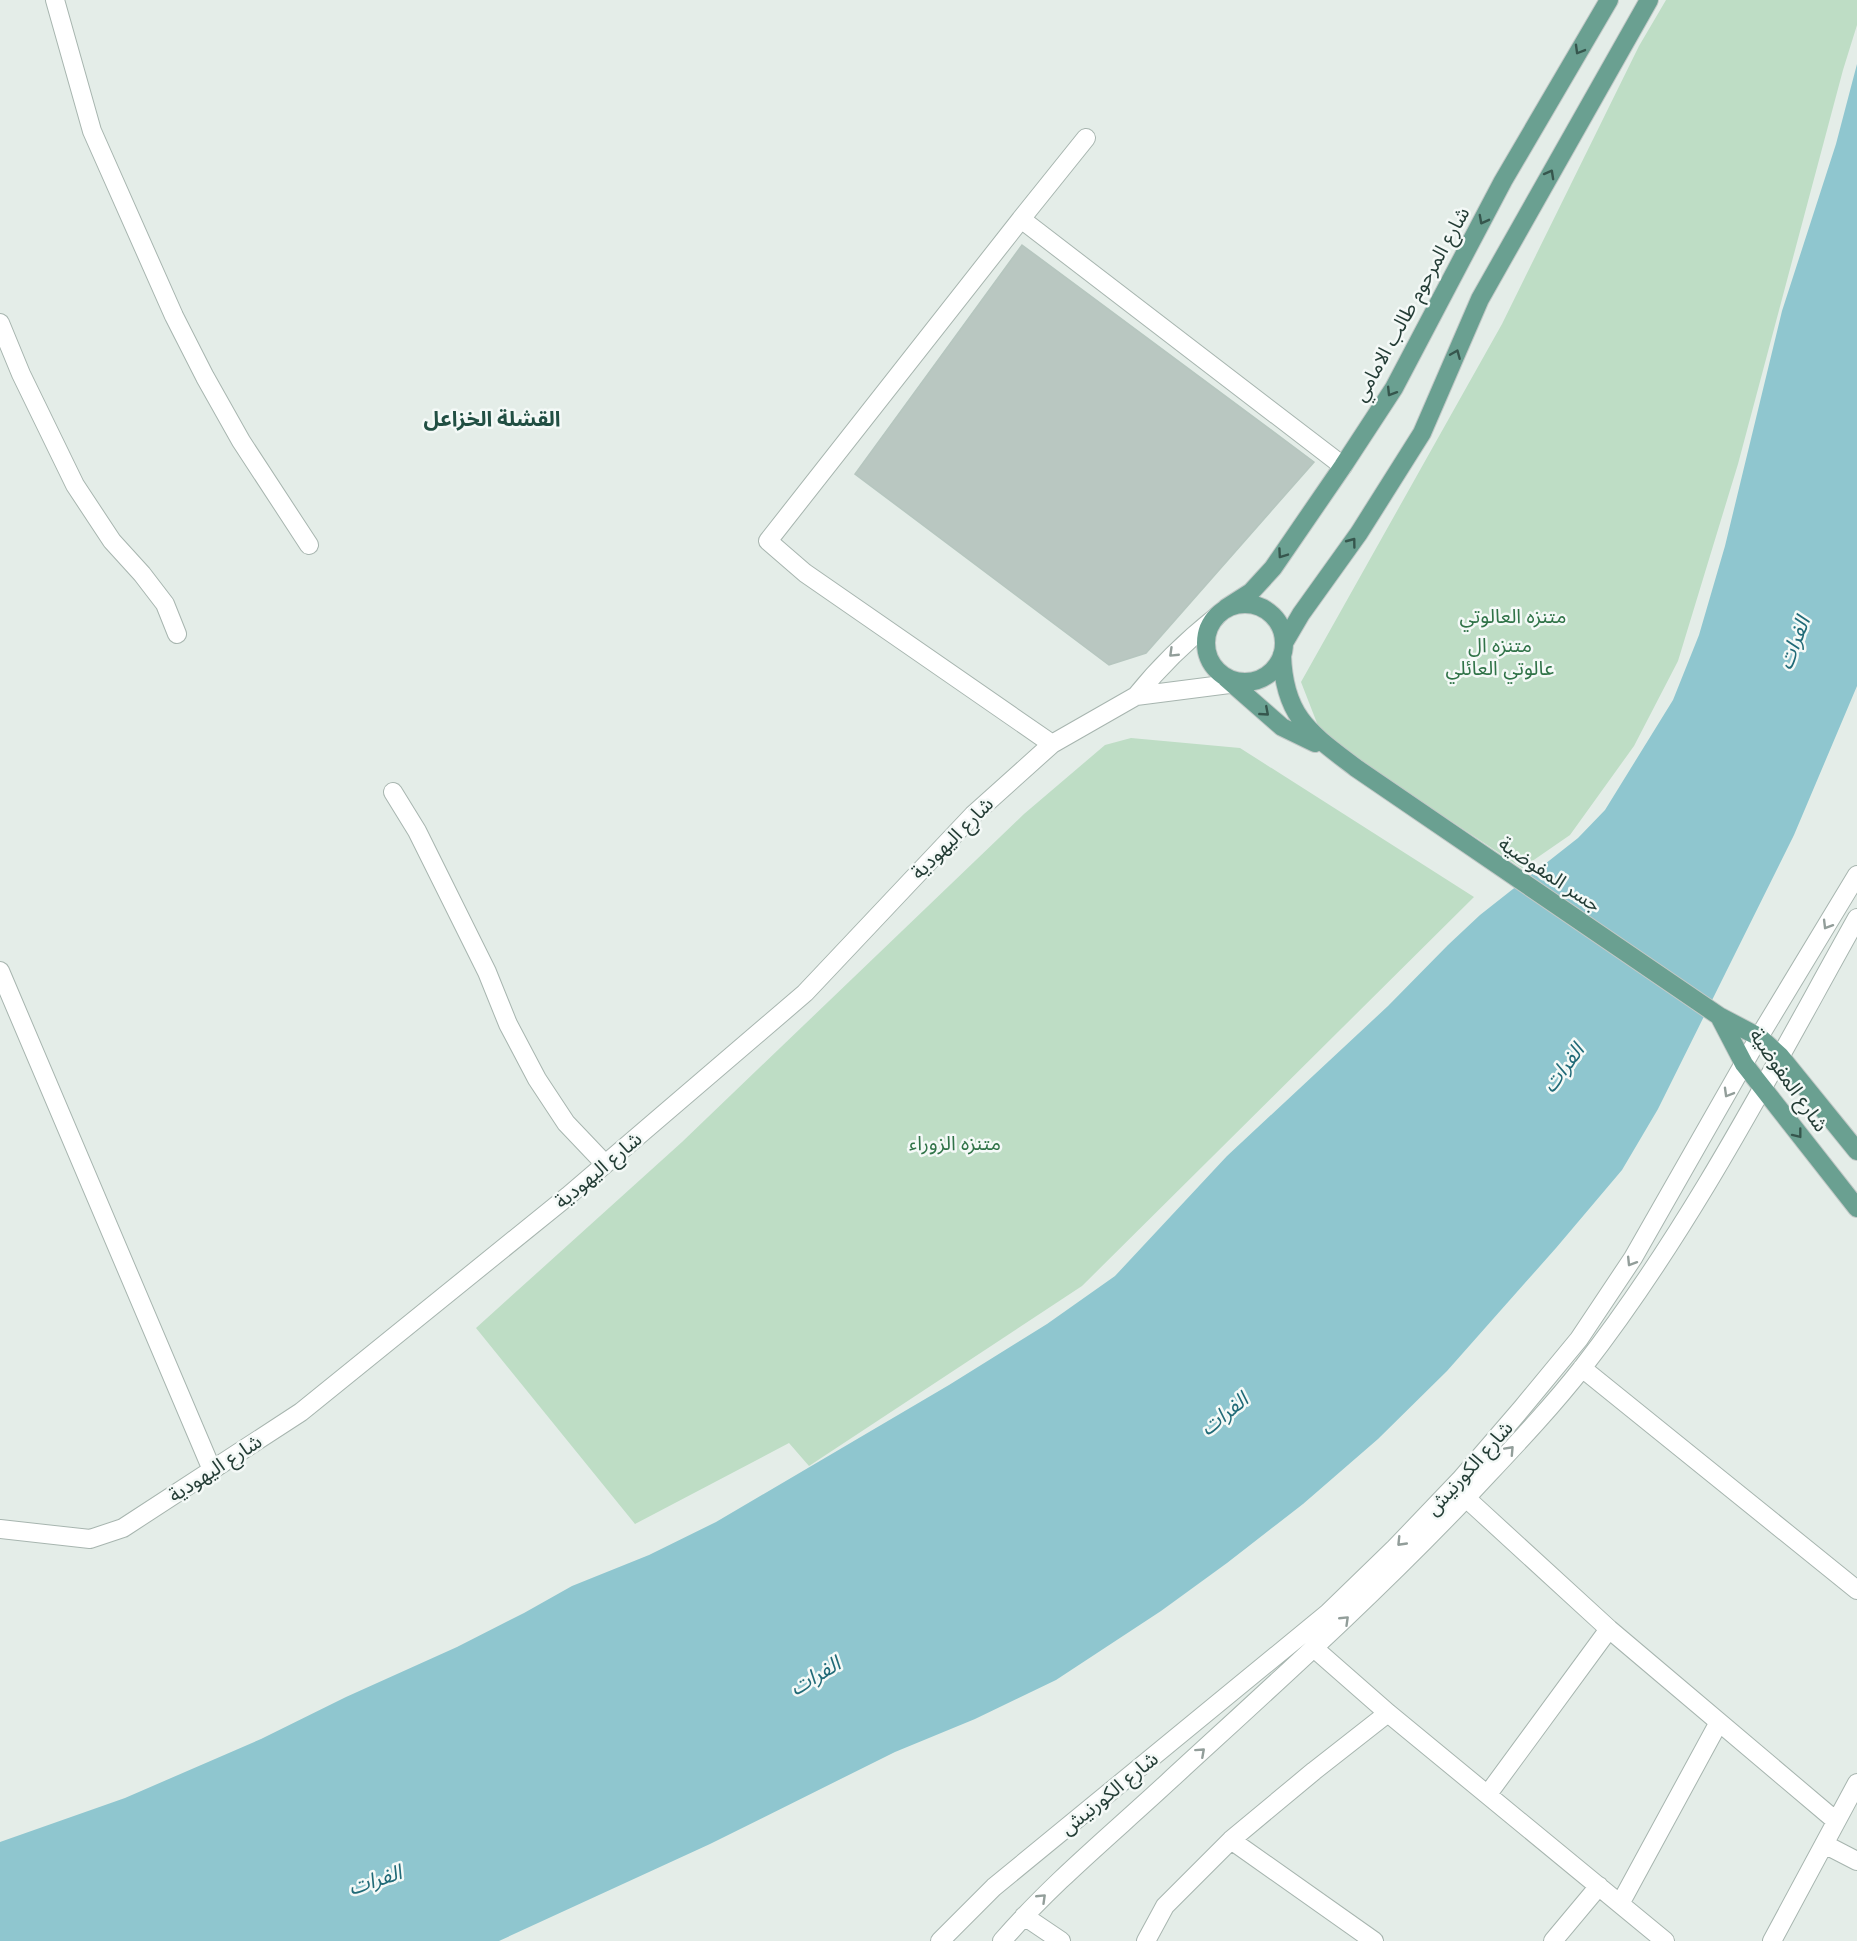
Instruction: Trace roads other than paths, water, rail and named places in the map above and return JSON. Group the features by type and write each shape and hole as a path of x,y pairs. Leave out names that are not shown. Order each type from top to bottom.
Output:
{"main road":[{"name":"شارع المرحوم طالب الامامي","path":"1221,613 1251,592 1262,580 1343,466 1394,388 1503,181 1609,0"},
{"path":"1232,680 1258,680 1277,666 1301,614 1359,533 1422,434 1480,298 1649,0"},
{"path":"1239,604 1252,604 1265,609 1275,618 1282,630 1283,675 1287,693 1305,728 1333,750 1282,727 1212,664 1207,653 1206,640 1209,628 1221,613 1239,604"},
{"name":"جسر المفوضية","path":"1333,750 1719,1016"},
{"name":"شارع المفوضية","path":"1719,1016 1759,1037 1780,1056 1857,1151"},
{"name":"شارع المفوضية","path":"1719,1016 1744,1064 1857,1208"}],"street":[{"path":"55,0 92,131 174,316 241,441 309,545"},
{"path":"1052,744 805,573 768,542 1086,138"},
{"path":"1022,219 1343,466"},
{"path":"0,323 21,374 75,486 112,541 165,604 177,634"},
{"path":"1136,696 1186,640 1221,613"},
{"path":"1136,696 1232,680"},
{"name":"شارع اليهودية","path":"0,1529 90,1539 123,1528 301,1413 605,1164 805,993 973,815 1052,744 1136,696"},
{"path":"393,792 417,831 488,972 508,1024 537,1079 566,1123 605,1164"},
{"name":"شارع الكورنيش","path":"940,1941 994,1887 1328,1613 1444,1497 1522,1408 1579,1339 1617,1285 1759,1037 1857,875"},
{"name":"شارع الكورنيش","path":"1002,1941 1024,1916 1315,1649 1391,1575 1466,1498 1582,1368 1665,1250 1729,1146 1857,918"},
{"path":"0,971 212,1470"},
{"path":"1582,1368 1857,1590"},
{"path":"1466,1498 1609,1629 1836,1821"},
{"path":"1488,1794 1609,1629"},
{"path":"1315,1649 1388,1713 1665,1941"},
{"path":"1146,1941 1165,1906 1231,1840 1388,1713"},
{"path":"1620,1904 1719,1722"},
{"path":"1163,1749 1182,1769"},
{"path":"1772,1941 1857,1783"},
{"path":"1231,1840 1374,1941"},
{"path":"1824,1844 1857,1861"},
{"path":"1553,1941 1599,1886"},
{"path":"1024,1916 1061,1941"}],"water":[{"name":"الفرات","path":"1857,64 1857,686 1794,835 1658,1109 1622,1170 1447,1371 1378,1439 1303,1504 1161,1611 1056,1680 975,1719 895,1752 710,1844 499,1941 0,1941 0,1842 125,1798 261,1739 346,1697 457,1647 572,1586 649,1555 716,1522 949,1385 1047,1324 1115,1276 1227,1156 1388,1006 1448,945 1480,915 1578,838 1605,810 1673,700 1699,635 1725,546 1782,311 1836,144"}],"district":[{"name":"القشلة الخزاعل","path":"492,419"}],"park label":[{"name":"متنزه العالوتي","path":"1513,616"},
{"name":"متنزه ال عالوتي العائلي","path":"1500,656"},
{"name":"متنزه الزوراء","path":"955,1143"}]}
